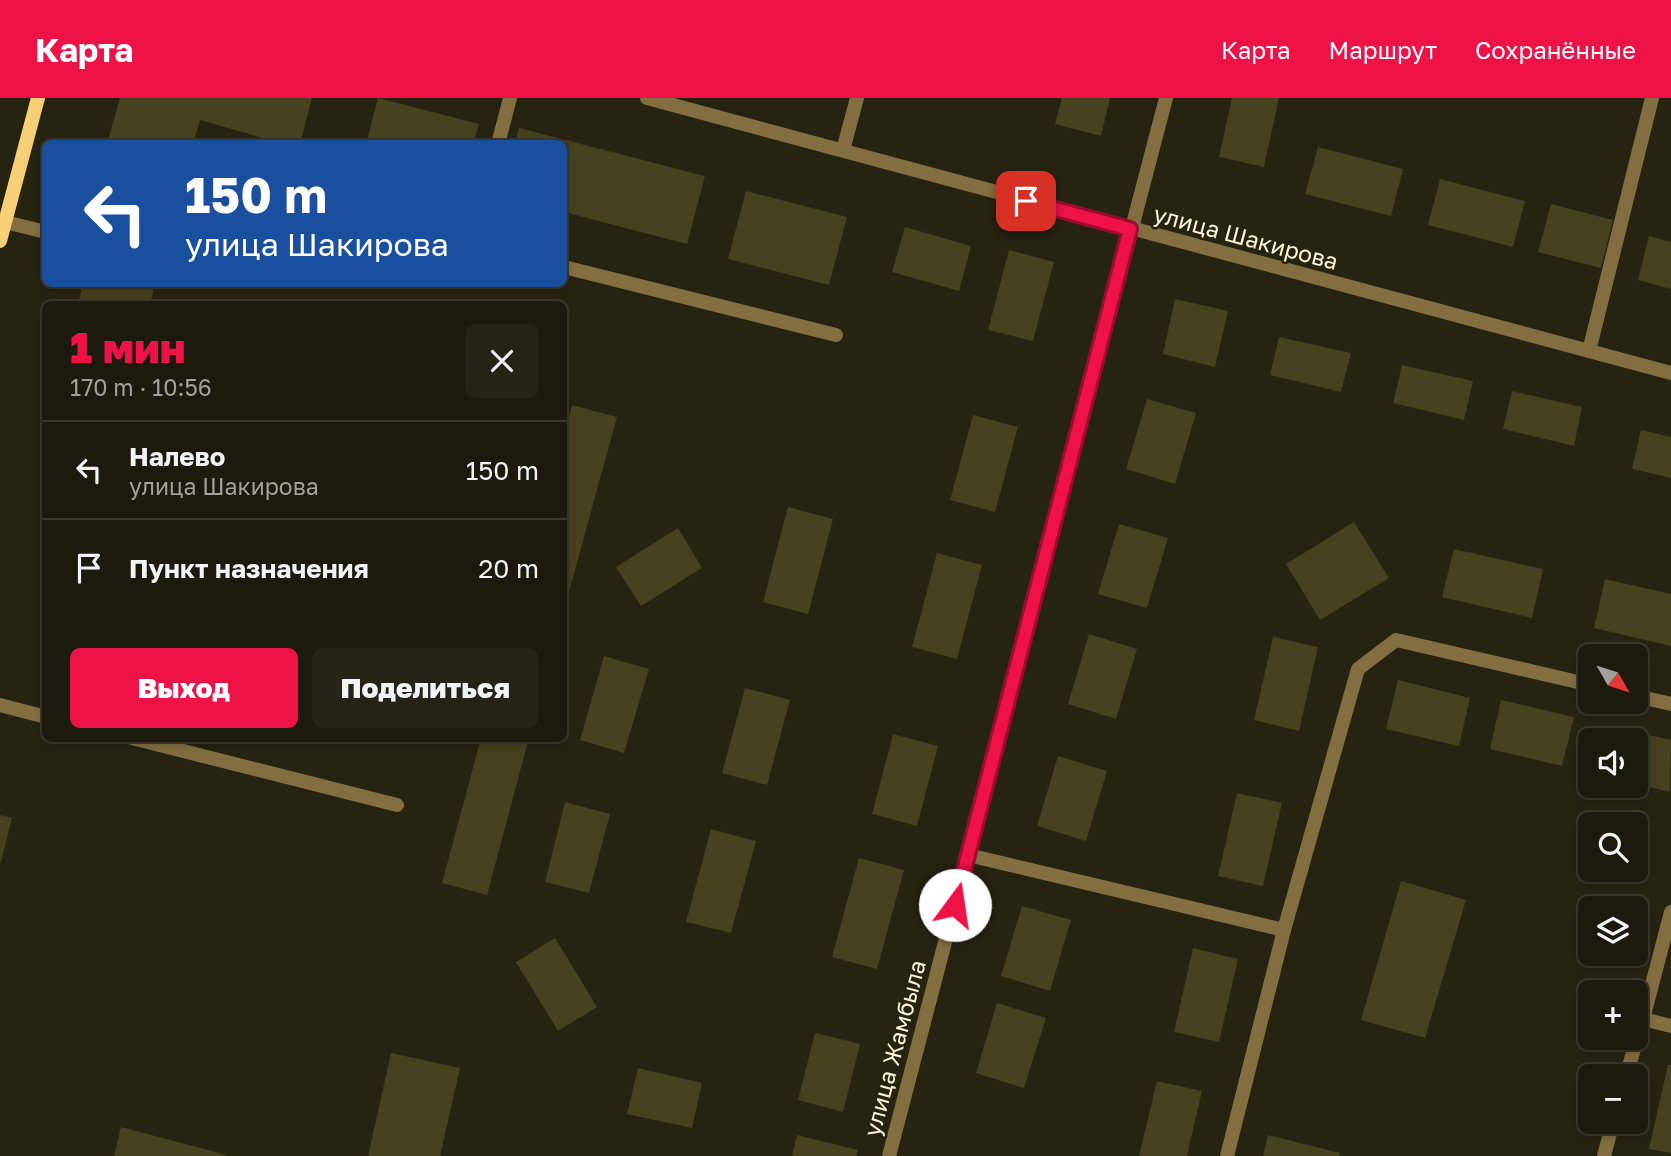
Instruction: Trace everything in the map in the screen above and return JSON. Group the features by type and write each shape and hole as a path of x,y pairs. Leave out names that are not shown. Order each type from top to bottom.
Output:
{"main road":[{"path":"0,241 38,98"}],"street":[{"path":"499,140 510,98"},
{"name":"улица Шакирова","path":"647,98 1671,373"},
{"path":"843,150 857,98"},
{"name":"улица Жамбыла","path":"890,1156 1166,98"},
{"path":"1589,351 1652,98"},
{"path":"5,222 42,231"},
{"path":"567,268 836,335"},
{"path":"1227,1156 1284,930 1358,669 1396,640 1578,682"},
{"path":"1648,699 1671,704"},
{"path":"0,705 42,716"},
{"path":"148,742 397,805"},
{"path":"968,855 1284,930"},
{"path":"1648,1000 1671,912"},
{"path":"1648,1020 1671,1026"},
{"path":"1604,1156 1610,1134"}],"building":[{"path":"120,98 312,98 301,140 270,140 200,120 194,140 108,140"},
{"path":"378,98 479,124 474,140 367,140"},
{"path":"1062,98 1110,98 1101,136 1055,124"},
{"path":"1232,98 1279,98 1264,167 1219,157"},
{"path":"519,128 566,140 516,140"},
{"path":"567,140 705,176 687,244 567,213"},
{"path":"1318,147 1403,169 1391,216 1305,194"},
{"path":"1440,179 1525,201 1513,247 1428,225"},
{"path":"746,191 847,217 829,285 728,259"},
{"path":"1551,204 1613,220 1601,268 1538,252"},
{"path":"905,227 971,246 959,291 892,272"},
{"path":"1649,236 1671,242 1671,289 1638,280"},
{"path":"1009,250 1054,262 1033,341 988,330"},
{"path":"82,287 154,287 151,301 79,301"},
{"path":"1175,299 1228,311 1215,367 1163,354"},
{"path":"1279,337 1351,353 1341,392 1270,375"},
{"path":"1402,365 1473,381 1464,420 1393,403"},
{"path":"1512,391 1582,407 1574,446 1503,429"},
{"path":"1147,399 1196,413 1175,484 1126,469"},
{"path":"572,405 617,417 567,599 567,424"},
{"path":"973,415 1018,427 995,512 950,500"},
{"path":"1641,430 1671,437 1671,478 1632,469"},
{"path":"788,507 833,519 808,614 763,602"},
{"path":"1354,522 1389,578 1320,620 1286,564"},
{"path":"1119,524 1168,538 1147,608 1098,594"},
{"path":"678,528 702,568 641,606 616,567"},
{"path":"1454,549 1543,569 1532,618 1442,597"},
{"path":"937,553 982,565 957,659 912,647"},
{"path":"1605,579 1671,594 1671,646 1594,628"},
{"path":"1089,634 1137,649 1116,719 1068,704"},
{"path":"1273,637 1318,647 1299,731 1254,720"},
{"path":"604,656 649,669 624,753 580,740"},
{"path":"1398,680 1470,698 1459,746 1386,729"},
{"path":"745,688 790,700 767,785 722,773"},
{"path":"1501,700 1574,717 1562,766 1490,749"},
{"path":"893,734 938,746 917,826 872,814"},
{"path":"1648,735 1671,740 1670,792 1648,787"},
{"path":"480,742 528,742 487,895 442,883"},
{"path":"1058,756 1107,771 1086,841 1037,826"},
{"path":"1237,793 1282,803 1263,886 1218,876"},
{"path":"565,802 610,814 589,893 545,882"},
{"path":"0,815 12,818 1,862 0,862"},
{"path":"711,829 756,841 731,933 686,922"},
{"path":"859,858 904,870 877,969 832,957"},
{"path":"1401,881 1466,900 1425,1038 1361,1020"},
{"path":"1022,906 1071,920 1050,991 1001,976"},
{"path":"555,938 597,1007 558,1031 516,962"},
{"path":"1193,948 1238,959 1219,1042 1174,1032"},
{"path":"997,1003 1046,1018 1024,1088 976,1073"},
{"path":"815,1033 860,1044 843,1112 798,1100"},
{"path":"391,1053 460,1068 440,1156 368,1156"},
{"path":"1668,1065 1671,1065 1671,1153 1649,1149"},
{"path":"638,1068 702,1083 692,1128 627,1114"},
{"path":"1157,1081 1202,1091 1187,1156 1139,1156"},
{"path":"121,1127 227,1155 114,1156"},
{"path":"797,1135 858,1150 856,1156 792,1156"},
{"path":"1268,1135 1340,1153 1339,1156 1263,1156"}],"route":[{"path":"955,905 1130,229 1026,201"}]}
